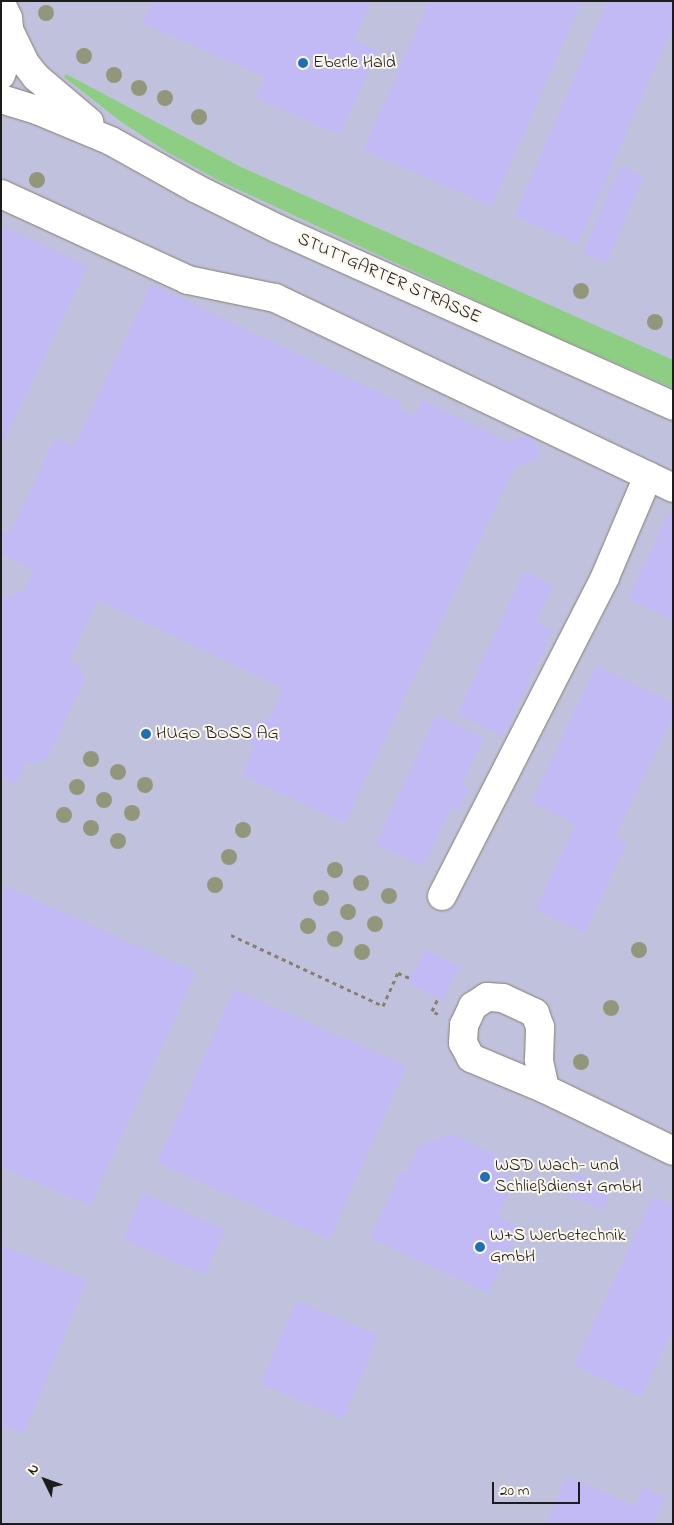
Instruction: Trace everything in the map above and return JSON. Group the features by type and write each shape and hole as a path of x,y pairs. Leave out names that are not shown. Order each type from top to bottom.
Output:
{"street":[{"path":"1,75 8,60 10,32 2,3"},
{"name":"STUTTGARTER STRASSE","path":"10,32 25,63 36,77 111,141"},
{"name":"STUTTGARTER STRASSE","path":"1,99 37,110 111,141 197,189 278,229 673,406"},
{"path":"1,194 188,280 275,298 673,488"},
{"path":"442,896 605,578 648,476"},
{"path":"545,1089 673,1151"}],"path":[{"path":"231,935 383,1006 398,973 410,978"}],"shaded area":[{"path":"1,1 673,1 673,1524 1,1524"}],"green space":[{"path":"66,74 241,167 673,360 673,388 529,325 220,181 167,152 120,121 64,77"}],"building":[{"name":"Eberle Hald","path":"152,1 371,1 354,40 378,50 340,135 256,98 265,77 142,23"},
{"path":"429,1 582,1 492,206 363,150"},
{"path":"607,1 673,1 673,26 578,244 514,216"},
{"path":"620,165 644,175 607,263 583,252"},
{"path":"1,225 88,266 1,447"},
{"path":"151,284 402,403 400,409 415,416 422,400 509,442 532,433 540,458 515,466 345,823 242,775 253,750 245,728 269,719 283,688 98,600 69,661 80,666 85,679 47,759 32,764 27,761 16,784 1,777 1,599 24,590 34,570 1,555 1,530 10,533 55,437 74,446"},
{"path":"668,513 673,516 673,620 628,599"},
{"path":"524,571 554,586 536,622 553,630 503,736 457,714"},
{"path":"596,666 673,702 673,716 615,837 627,843 585,933 535,909 576,824 531,802"},
{"path":"436,715 484,737 462,784 469,788 458,811 451,807 423,866 375,844"},
{"path":"5,886 196,972 90,1206 1,1167 1,895"},
{"path":"425,949 460,967 442,1001 408,983"},
{"path":"234,989 407,1066 329,1239 157,1163"},
{"path":"451,1134 498,1156 512,1187 498,1216 519,1227 489,1293 370,1238 400,1171 405,1174 418,1146"},
{"path":"575,1173 612,1189 603,1210 566,1194"},
{"path":"143,1193 225,1230 205,1275 123,1239"},
{"path":"653,1196 673,1205 673,1330 641,1397 574,1365"},
{"path":"1,1245 87,1280 24,1434 1,1425"},
{"path":"296,1300 379,1335 343,1419 260,1384"},
{"path":"567,1476 635,1506 643,1487 665,1497 653,1524 546,1524"}],"place":[{"name":"Eberle Hald","path":"303,63"},
{"name":"HUGO BOSS AG","path":"146,734"},
{"name":"WSD Wach- und Schließdienst GmbH","path":"485,1177"},
{"name":"W+S Werbetechnik GmbH","path":"480,1247"}]}
